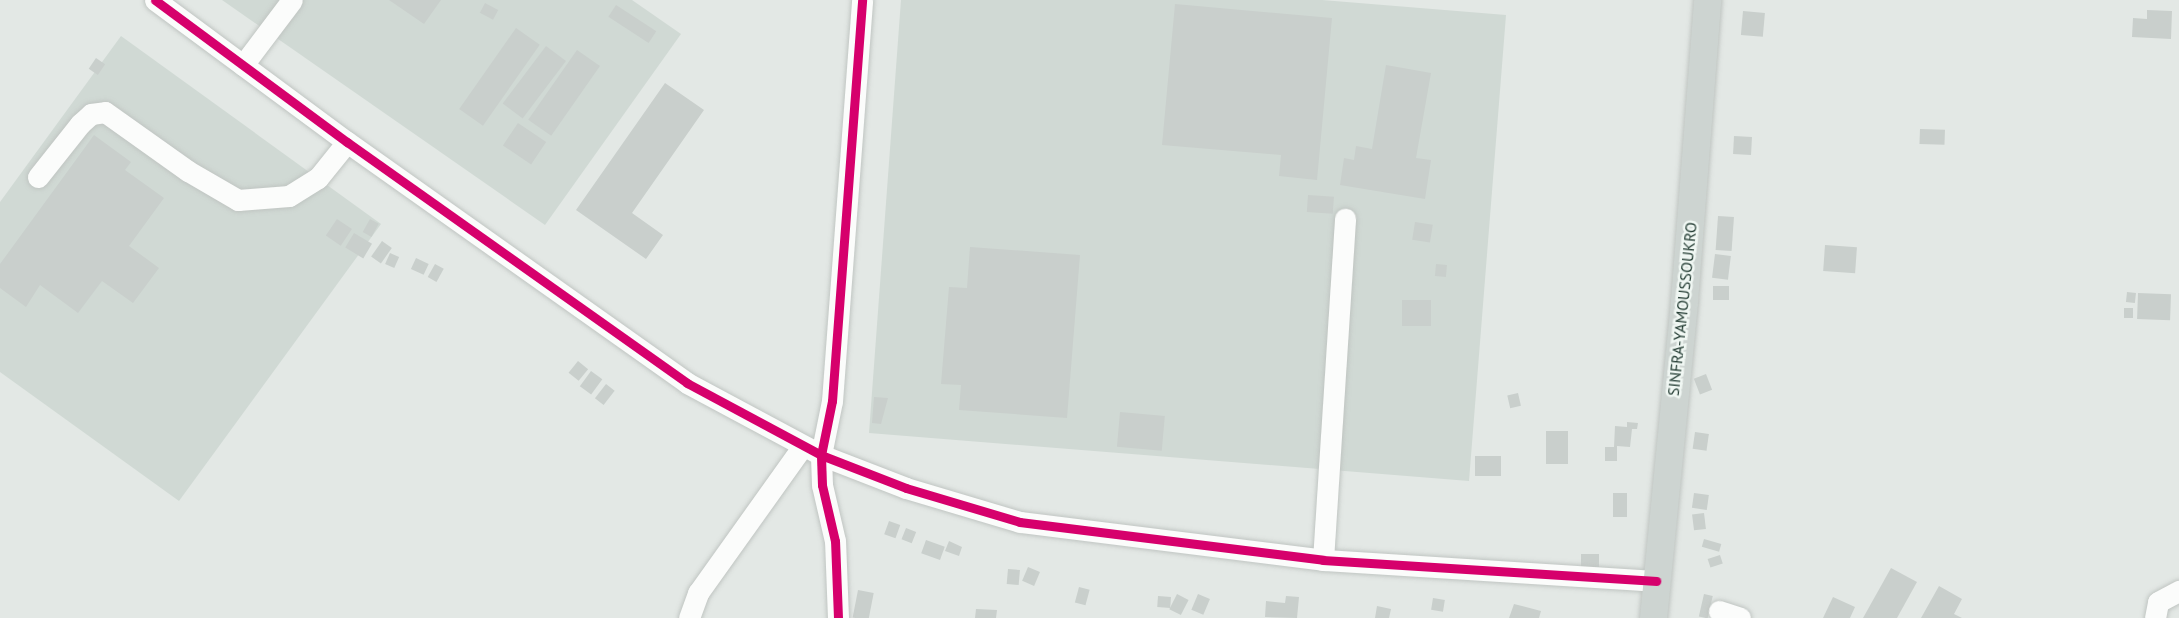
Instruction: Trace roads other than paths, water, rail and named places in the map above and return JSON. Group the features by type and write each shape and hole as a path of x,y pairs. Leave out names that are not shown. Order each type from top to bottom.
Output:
{"main road":[{"name":"SINFRA-YAMOUSSOUKRO","path":"1653,618 1685,290 1707,0"}],"street":[{"path":"155,0 347,142 687,383 802,447 906,488 1020,522 1323,560 1656,581"},
{"path":"243,65 292,0"},
{"path":"838,618 835,542 822,485 821,455 832,401 862,0"},
{"path":"38,177 80,124 91,114 105,112 202,180 238,200 289,196 318,178 347,142"},
{"path":"1323,560 1345,219"},
{"path":"689,618 698,593 802,447"},
{"path":"2155,618 2158,602 2179,591"},
{"path":"1719,611 1740,618"}]}
